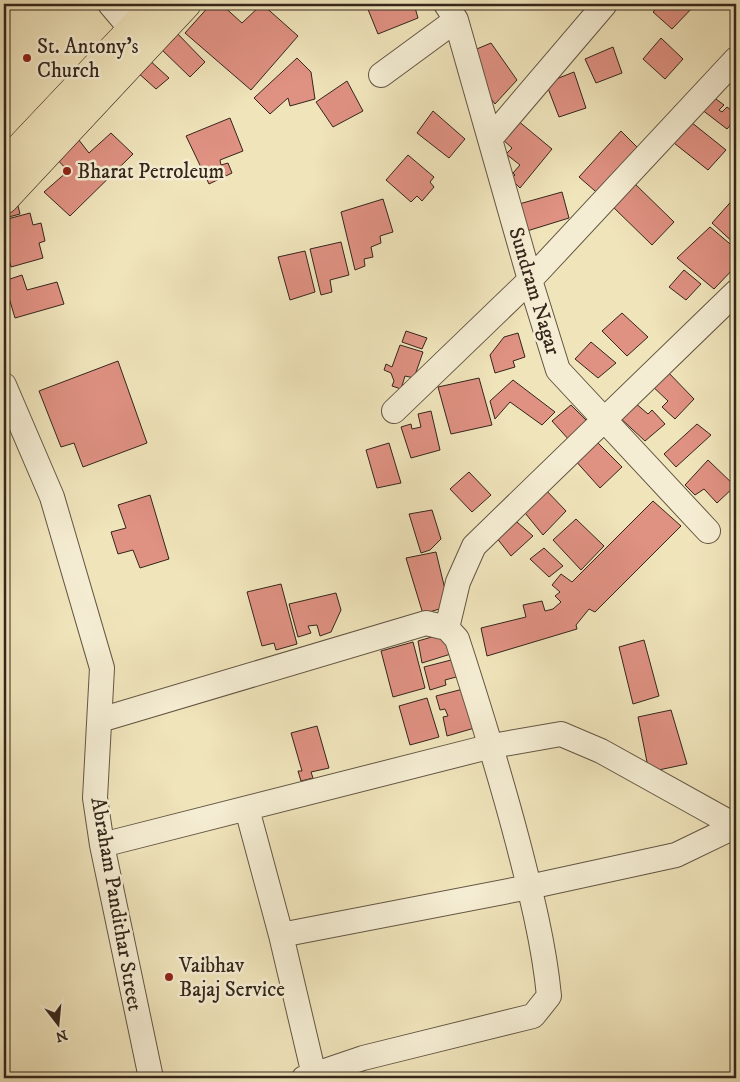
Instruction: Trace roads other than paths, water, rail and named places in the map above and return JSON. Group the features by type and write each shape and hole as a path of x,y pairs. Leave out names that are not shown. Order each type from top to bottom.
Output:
{"main road":[{"path":"4,164 155,4"},
{"path":"4,200 187,4"}],"street":[{"path":"110,4 132,30"},
{"path":"490,139 606,4"},
{"path":"381,75 451,12"},
{"name":"Sundram Nagar","path":"451,12 558,370 708,531"},
{"path":"394,410 530,280 736,58"},
{"path":"447,628 458,582 474,546 736,292"},
{"name":"Abraham Pandithar Street","path":"4,385 52,497 102,668 95,798 102,845 151,1078"},
{"path":"100,720 426,623 447,628 457,639 492,746 530,887 547,971 549,996 533,1016 363,1058 309,1077 281,935 247,809"},
{"path":"102,845 492,746 561,734 601,751 736,826"},
{"path":"281,935 530,887 676,855 736,826"}],"place":[{"name":"St. Antony's Church","path":"27,58"},
{"name":"Bharat Petroleum","path":"67,171"},
{"name":"Vaibhav Bajaj Service","path":"169,977"}]}
